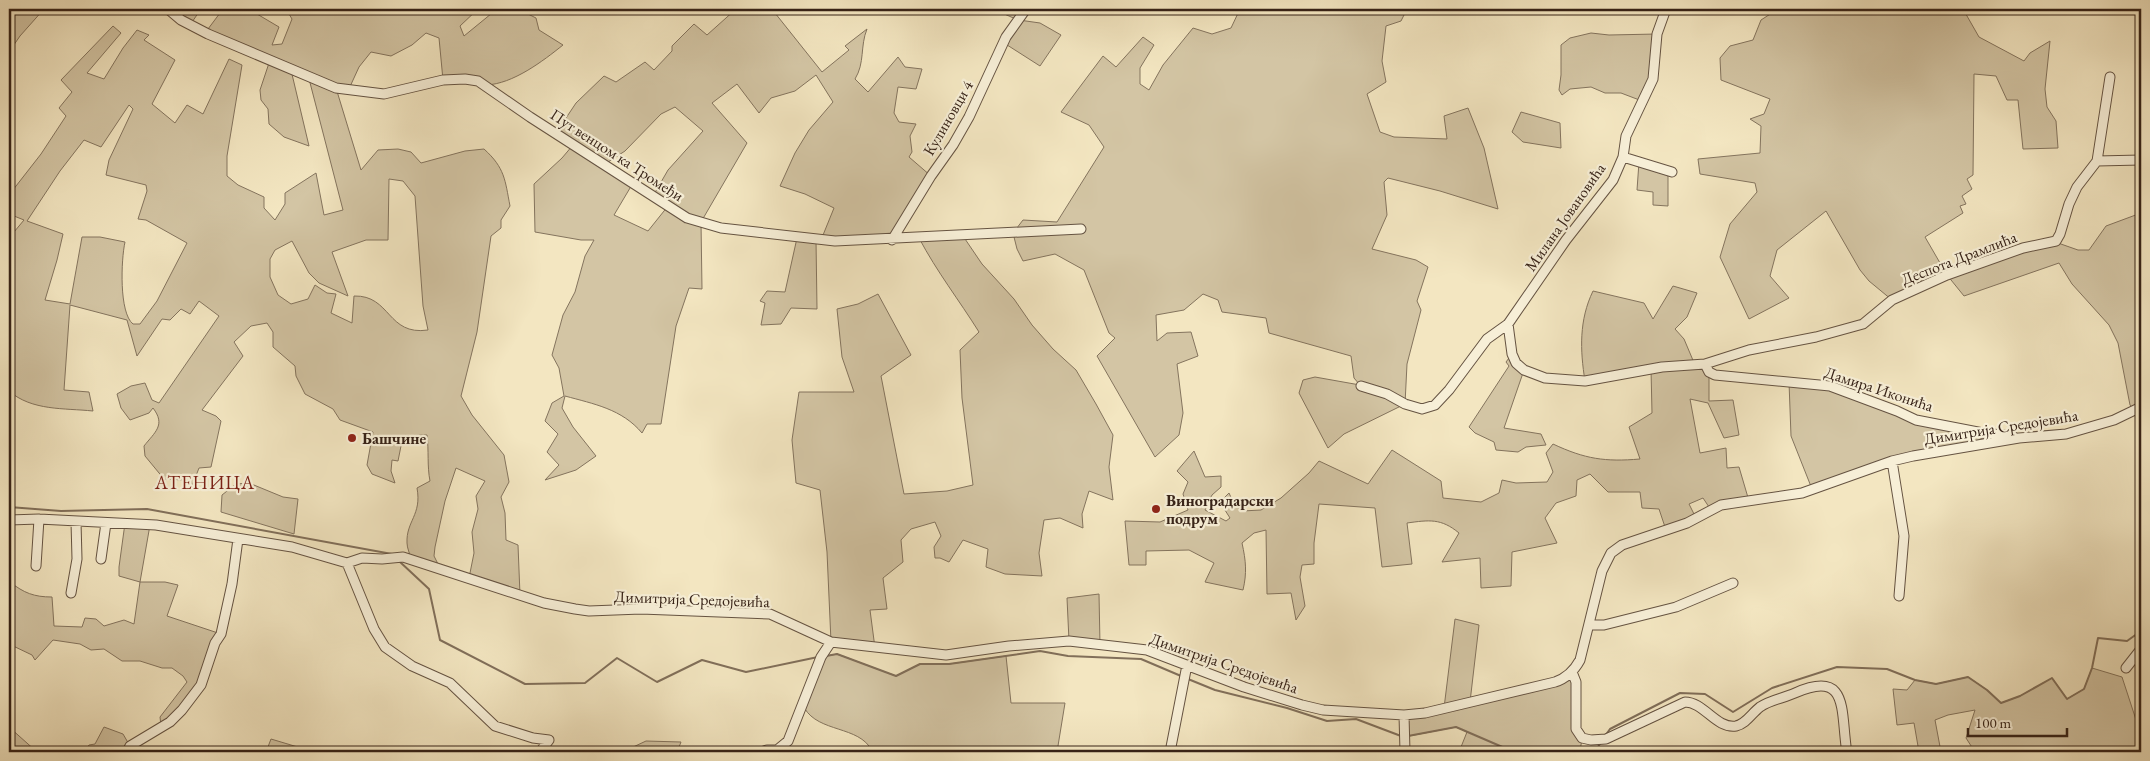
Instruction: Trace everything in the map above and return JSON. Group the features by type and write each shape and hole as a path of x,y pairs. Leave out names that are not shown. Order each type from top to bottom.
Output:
{"street":[{"name":"Пут венцом ка Тромеђи","path":"168,9 181,20 208,34 336,88 348,91 384,94 443,80 465,79 478,81 530,117 687,218 721,228 816,240 892,240 1081,230"},
{"name":"Кулиновци 4","path":"892,240 931,176 957,138 969,117 1006,37 1026,9"},
{"name":"Милана Јовановића","path":"1508,324 1566,240 1606,191 1618,170 1623,157 1626,136 1653,79 1657,34 1666,9"},
{"name":"Деспота Драмлића","path":"1705,364 1749,350 1816,337 1863,324 1892,300 1947,275 2023,248 2056,240 2060,234 2073,195 2097,161 2110,77"},
{"path":"1623,157 1672,172"},
{"path":"2097,161 2141,160"},
{"path":"1361,386 1422,409 1435,406 1487,339 1508,324 1512,354 1516,362 1524,370 1544,378 1585,381 1662,367 1705,364"},
{"name":"Дамира Иконића","path":"1705,364 1709,372 1715,375 1830,386 1898,411 1916,420 1983,432 2012,435 2019,438"},
{"name":"Димитрија Средојевића","path":"347,563 362,558 403,557 544,602 575,609 589,611 647,609 770,614 831,642 946,655 1009,646 1070,641 1147,650 1244,687 1323,710 1404,715 1425,713 1555,682 1572,672 1580,660 1604,564 1611,553 1622,545 1687,522 1721,505 1802,493 1892,461 2019,438 2066,434 2114,420 2141,407"},
{"path":"1892,461 1904,536 1900,596"},
{"path":"36,566 40,519"},
{"path":"9,520 40,519 156,525 308,550 347,563 374,629 385,647 412,666 450,684 495,726 533,738 549,740 540,752"},
{"path":"71,593 77,559 76,522"},
{"path":"101,559 106,523"},
{"path":"128,752 130,746 170,722 201,685 215,643 221,634 232,584 238,540"},
{"path":"1589,625 1604,626 1676,607 1733,582"},
{"path":"761,752 777,750 788,741 818,664 831,642"},
{"path":"2126,668 2141,650"},
{"path":"1170,752 1187,665"},
{"path":"1572,672 1576,682 1576,729 1586,739 1606,740 1685,702 1693,703 1724,724 1736,726 1742,724 1765,704 1821,685 1832,689 1839,697 1846,746"},
{"path":"1404,715 1405,752"}],"shaded area":[{"path":"9,9 44,9 20,36 9,52"},
{"path":"168,9 201,9 190,25"},
{"path":"223,9 262,9 257,14 279,27 272,45 282,44 292,19 286,9 478,9 460,26 464,36 497,9 518,9 536,18 539,30 563,45 527,71 507,81 486,85 443,80 439,38 426,33 412,45 391,56 371,52 359,67 348,91 336,88 361,170 378,150 398,149 411,152 421,163 465,151 484,149 496,162 503,175 510,206 501,220 501,228 491,236 477,332 461,396 472,415 504,455 509,482 501,497 505,513 506,540 518,545 520,595 469,578 474,553 472,532 478,509 476,496 485,481 456,468 445,501 435,547 434,556 440,568 411,559 407,545 407,535 416,511 417,488 430,481 427,435 403,436 398,461 392,460 391,471 395,483 372,474 367,465 373,432 340,420 333,409 305,394 296,376 295,366 273,347 273,332 267,323 251,326 234,342 243,356 202,410 216,416 221,421 211,467 199,468 192,486 184,480 164,479 145,456 144,446 159,424 159,419 153,408 149,413 130,420 121,408 117,394 131,386 145,383 152,400 159,403 219,316 199,301 190,314 181,309 170,320 162,319 137,356 127,320 70,305 64,390 89,392 93,411 60,409 38,405 28,402 9,391 9,238 24,220 9,214 9,195 41,154 66,116 59,108 72,92 61,80 113,26 121,33 87,73 104,79 123,48 137,30 149,35 144,40 175,60 152,104 175,123 187,105 203,114 229,59 242,65 227,156 227,176 238,185 264,197 264,208 275,220 285,204 285,193 316,173 324,215 343,210 308,75 291,70 309,146 284,137 269,124 268,109 261,100 260,90 270,60 205,33","holes":["129,105 133,109 109,160 106,175 146,185 147,191 138,219 146,220 187,243 157,301 140,324 133,324 128,318 125,309 122,286 125,242 100,237 82,237 70,304 45,300 63,234 27,221 60,171 84,140 101,147","389,179 403,181 415,196 423,306 428,330 415,330 404,327 396,322 383,308 366,297 354,296 352,323 331,313 336,294 327,293 315,285 308,299 291,304 278,295 270,277 270,259 275,250 292,241 309,273 319,283 348,296 332,252 366,240 388,240"]},
{"path":"736,9 780,9 775,13 822,72 849,50 845,46 867,29 860,67 855,79 868,92 898,57 905,67 922,69 916,89 898,87 894,113 899,122 916,124 910,136 912,152 909,157 931,176 892,240 821,240 834,208 805,194 780,186 795,153 809,130 833,102 816,75 795,91 771,98 759,113 737,84 712,103 747,143 701,222 702,289 689,288 676,326 661,424 647,424 642,433 626,418 607,408 565,396 562,408 573,427 596,456 576,470 545,480 559,465 547,452 558,434 545,421 552,403 564,396 559,368 552,355 563,315 575,292 585,256 594,240 581,240 535,232 534,184 573,145 556,133 576,103 604,76 616,82 645,62 654,70 672,51 672,46 694,24 707,35","holes":["675,107 703,131 668,170 653,196 668,206 648,231 614,215 633,183 605,164 625,151 661,114"]},
{"path":"993,9 1026,9 1019,20 1040,23 1061,35 1040,66 1004,43 1018,20"},
{"path":"1240,9 1407,9 1401,21 1386,26 1382,61 1386,82 1367,94 1380,132 1394,137 1447,139 1444,116 1468,108 1484,148 1498,209 1440,191 1388,178 1384,182 1387,215 1372,249 1416,260 1428,267 1417,301 1421,310 1407,364 1405,404 1344,434 1328,448 1299,393 1303,380 1315,377 1360,385 1354,378 1351,356 1269,333 1266,318 1222,312 1218,300 1203,294 1184,310 1156,315 1157,341 1167,333 1191,332 1198,356 1177,364 1183,413 1179,435 1155,457 1097,356 1115,338 1109,333 1084,270 1055,254 1023,261 1017,249 1013,233 1023,220 1057,222 1104,147 1089,125 1061,112 1103,56 1116,67 1143,37 1154,45 1140,68 1140,84 1149,90 1163,65 1193,28 1212,34 1231,28"},
{"path":"1778,9 1963,9 1979,37 2024,61 2030,53 2050,41 2045,89 2047,107 2056,121 2058,148 2023,149 2018,100 2007,100 1996,76 1974,74 1973,175 1967,179 1972,189 1962,196 1966,204 1960,206 1963,213 1925,237 1947,275 1892,300 1869,281 1860,270 1826,211 1777,250 1770,276 1789,298 1749,319 1720,257 1730,224 1757,192 1755,183 1700,174 1698,159 1760,153 1761,126 1750,119 1764,114 1770,99 1721,80 1720,58 1730,46 1753,40 1761,20"},
{"path":"1591,33 1609,35 1657,34 1656,57 1642,101 1621,93 1605,93 1591,87 1570,89 1562,95 1559,90 1561,45 1570,38"},
{"path":"1521,112 1560,123 1561,148 1523,142 1512,132"},
{"path":"1639,162 1668,171 1668,206 1653,205 1653,192 1637,190"},
{"path":"2141,213 2141,407 2134,410 2130,405 2118,343 2109,325 2072,284 2059,263 1964,296 1947,275 2023,248 2058,243 2078,250 2089,250 2106,226"},
{"path":"963,236 982,264 1014,299 1032,325 1053,349 1076,370 1096,404 1113,435 1109,467 1113,500 1089,491 1082,514 1083,528 1060,518 1044,520 1039,553 1042,576 1005,574 986,567 988,549 963,540 949,562 935,558 934,547 941,536 935,522 911,529 901,540 903,562 883,578 887,609 870,610 875,648 831,642 827,552 820,490 796,483 792,440 799,392 854,392 842,357 837,309 858,304 878,294 911,355 881,376 904,494 947,491 973,485 962,398 960,350 979,332 919,238"},
{"path":"797,238 816,240 817,309 791,308 781,324 761,325 765,303 760,301 767,291 785,292"},
{"path":"1673,286 1697,293 1687,317 1675,329 1684,339 1695,365 1705,364 1709,372 1709,401 1733,400 1739,435 1724,438 1708,403 1690,399 1700,453 1726,448 1727,468 1739,467 1749,501 1711,510 1703,498 1689,504 1696,518 1666,530 1659,509 1642,508 1640,492 1608,492 1590,474 1577,480 1576,496 1556,503 1545,518 1557,543 1512,552 1511,586 1481,588 1480,558 1442,562 1459,533 1452,528 1434,521 1407,523 1412,564 1382,567 1375,508 1319,504 1314,543 1314,564 1302,565 1300,577 1305,606 1296,620 1291,593 1267,594 1266,530 1254,533 1242,543 1245,567 1243,590 1205,582 1214,563 1189,550 1146,551 1146,565 1129,565 1125,521 1160,522 1188,510 1183,494 1188,482 1177,471 1194,451 1205,477 1221,476 1221,487 1212,495 1205,510 1226,521 1230,518 1223,507 1224,498 1229,493 1234,504 1242,511 1261,510 1281,498 1309,473 1319,461 1368,484 1392,450 1441,481 1443,498 1481,502 1499,493 1502,480 1516,483 1547,482 1553,472 1546,453 1553,444 1575,453 1606,460 1640,459 1629,427 1652,413 1651,369 1585,381 1582,335 1585,313 1593,291 1644,303 1653,319"},
{"path":"1512,354 1524,370 1504,428 1541,434 1546,445 1526,447 1518,452 1496,450 1494,442 1475,433 1469,427 1509,366 1506,362"},
{"path":"1789,382 1816,383 1916,420 2012,435 1892,461 1812,489 1791,436"},
{"path":"249,483 283,497 298,499 294,534 221,512 222,495 236,484"},
{"path":"125,523 150,525 140,582 119,576"},
{"path":"9,567 13,567 10,582 15,586 34,595 52,597 54,626 82,627 85,618 96,619 104,626 124,620 134,624 140,582 165,582 178,585 167,616 221,634 201,685 161,726 160,717 187,682 183,676 172,668 162,668 140,661 122,661 104,649 91,650 80,644 53,640 35,660 32,655 9,644"},
{"path":"1099,594 1100,645 1069,641 1067,598"},
{"path":"1455,619 1479,625 1470,702 1555,682 1572,672 1576,729 1582,738 1580,752 1459,752 1467,732 1456,727 1404,737 1404,715 1444,708"},
{"path":"837,654 896,676 920,664 949,664 1006,656 1011,703 1065,703 1057,752 866,752 869,746 862,739 815,719 807,712 802,703 821,657"},
{"path":"2092,668 2122,677 2141,735 2141,752 1975,752 1966,738 1975,710 1948,715 1935,720 1941,752 1919,752 1914,723 1897,725 1893,689 1907,690 1915,680 1936,684 1968,677 1987,690 2001,703 2020,696 2052,678 2067,699 2084,689"},
{"path":"9,727 37,752 9,752"},
{"path":"104,727 123,734 130,746 115,752 84,752 89,745 95,744"},
{"path":"271,739 311,751 266,752"},
{"path":"646,741 681,742 677,752 632,752 631,748"}],"waterway":[{"path":"9,507 61,511 147,509 392,554"},
{"path":"399,561 429,589 440,640 525,684 585,683 617,658 657,682 702,660 746,672 818,657"},
{"path":"1605,736 1610,729 1680,693 1705,694 1733,712 1772,688 1837,667 1887,669 1915,680 1936,684 1968,677 1987,690 2001,703 2020,696 2052,678 2067,699 2084,689 2092,668 2098,638 2127,641 2141,631"},
{"path":"826,656 837,654 896,676 920,664 949,664 1040,651 1068,656 1141,659 1181,676"},
{"path":"1188,679 1215,690 1287,708 1327,721 1356,719 1401,736"},
{"path":"1408,736 1456,727 1514,752"},
{"path":"1594,752 1600,744"}],"place":[{"name":"Башчине","path":"352,438"},
{"name":"Виноградарски подрум","path":"1156,509"}],"district":[{"name":"АТЕНИЦА","path":"205,482"}]}
